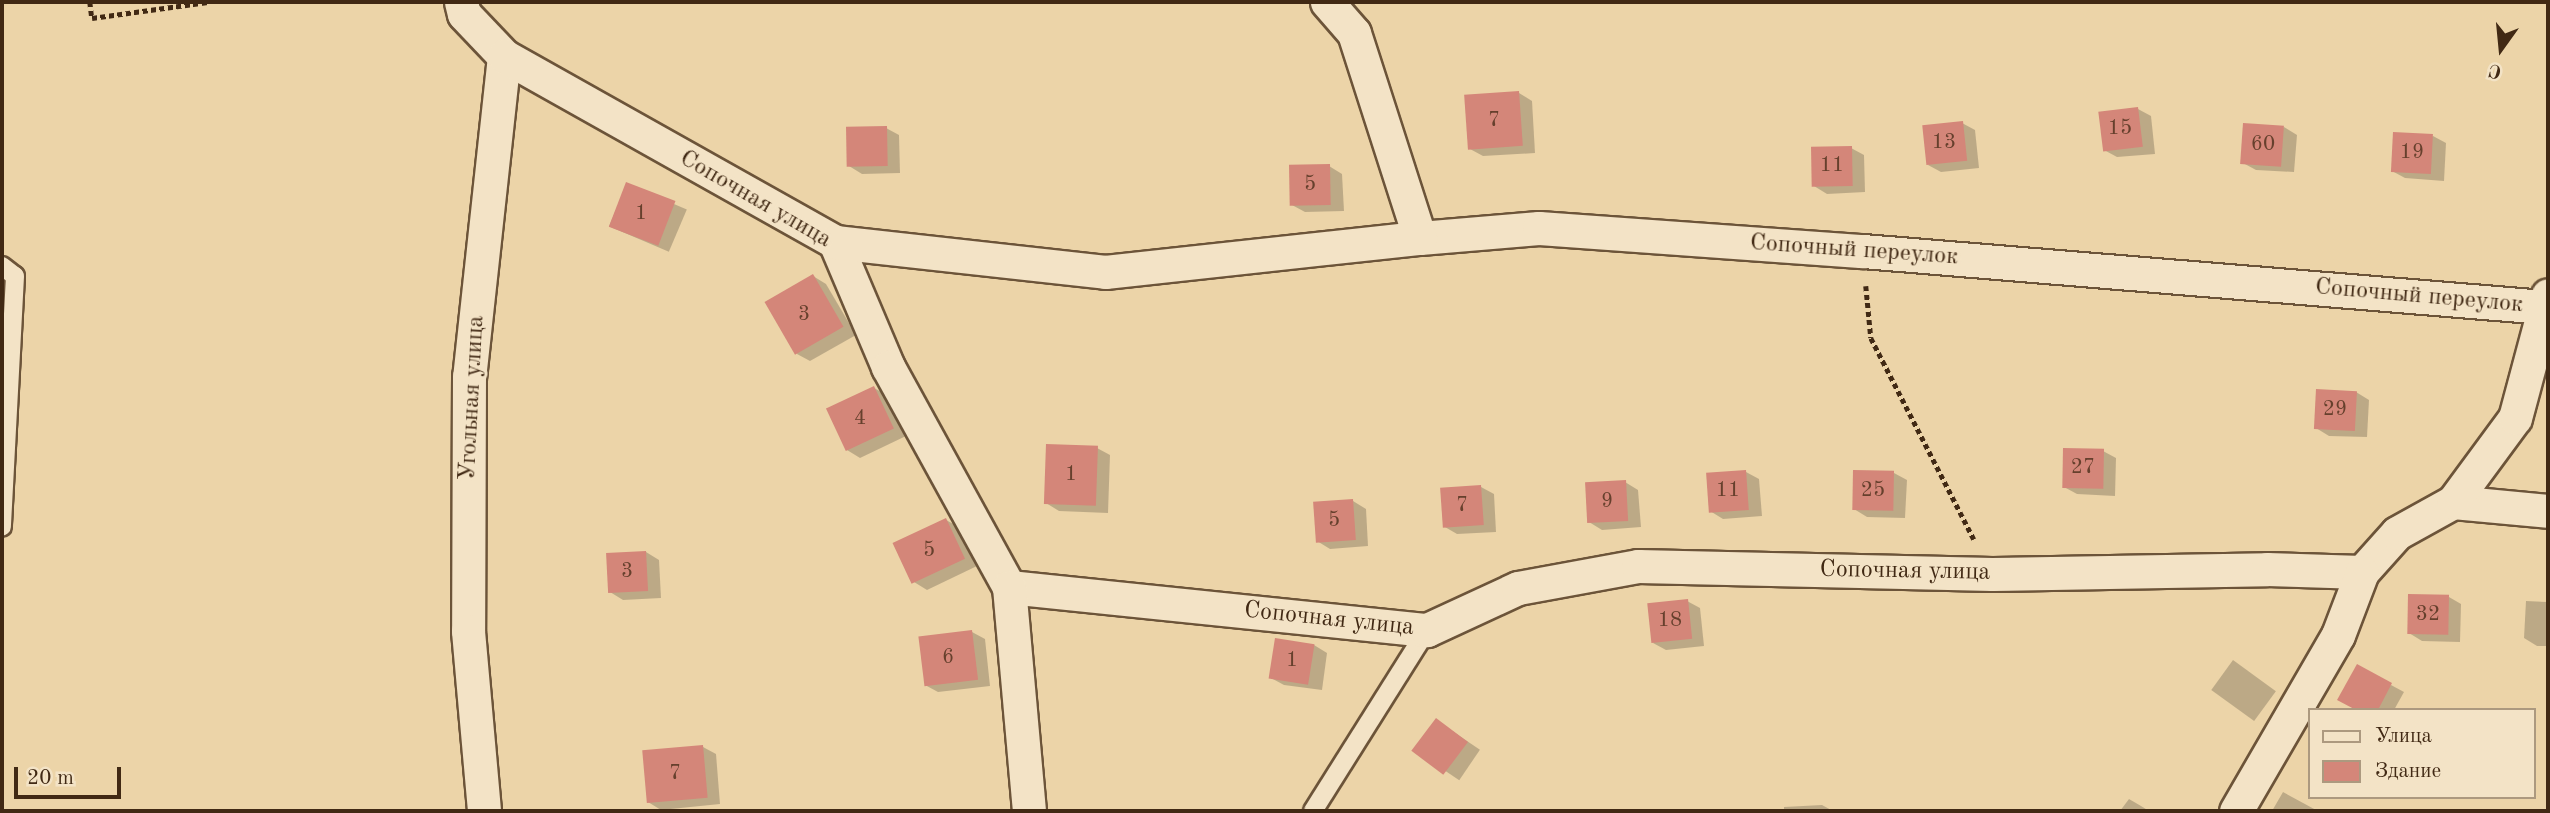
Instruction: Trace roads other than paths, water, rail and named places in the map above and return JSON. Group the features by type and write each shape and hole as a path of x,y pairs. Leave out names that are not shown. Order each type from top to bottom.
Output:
{"street":[{"path":"461,2 464,14 504,56"},
{"path":"1327,2 1354,33 1420,239"},
{"name":"Сопочная улица","path":"504,56 835,242 888,367 1009,587 1427,630 1518,588 1638,566 1992,574 2267,569 2362,572"},
{"name":"Угольная улица","path":"484,811 468,631 469,376 504,56"},
{"name":"Сопочный переулок","path":"835,242 1105,272 1539,228 2546,301 2515,418 2453,502"},
{"path":"2236,811 2338,635 2362,572 2397,533 2453,502 2548,511"},
{"path":"1009,587 1029,811"}],"lane":[{"path":"2,266 15,276 2,527"},
{"path":"1313,811 1427,630"}]}
